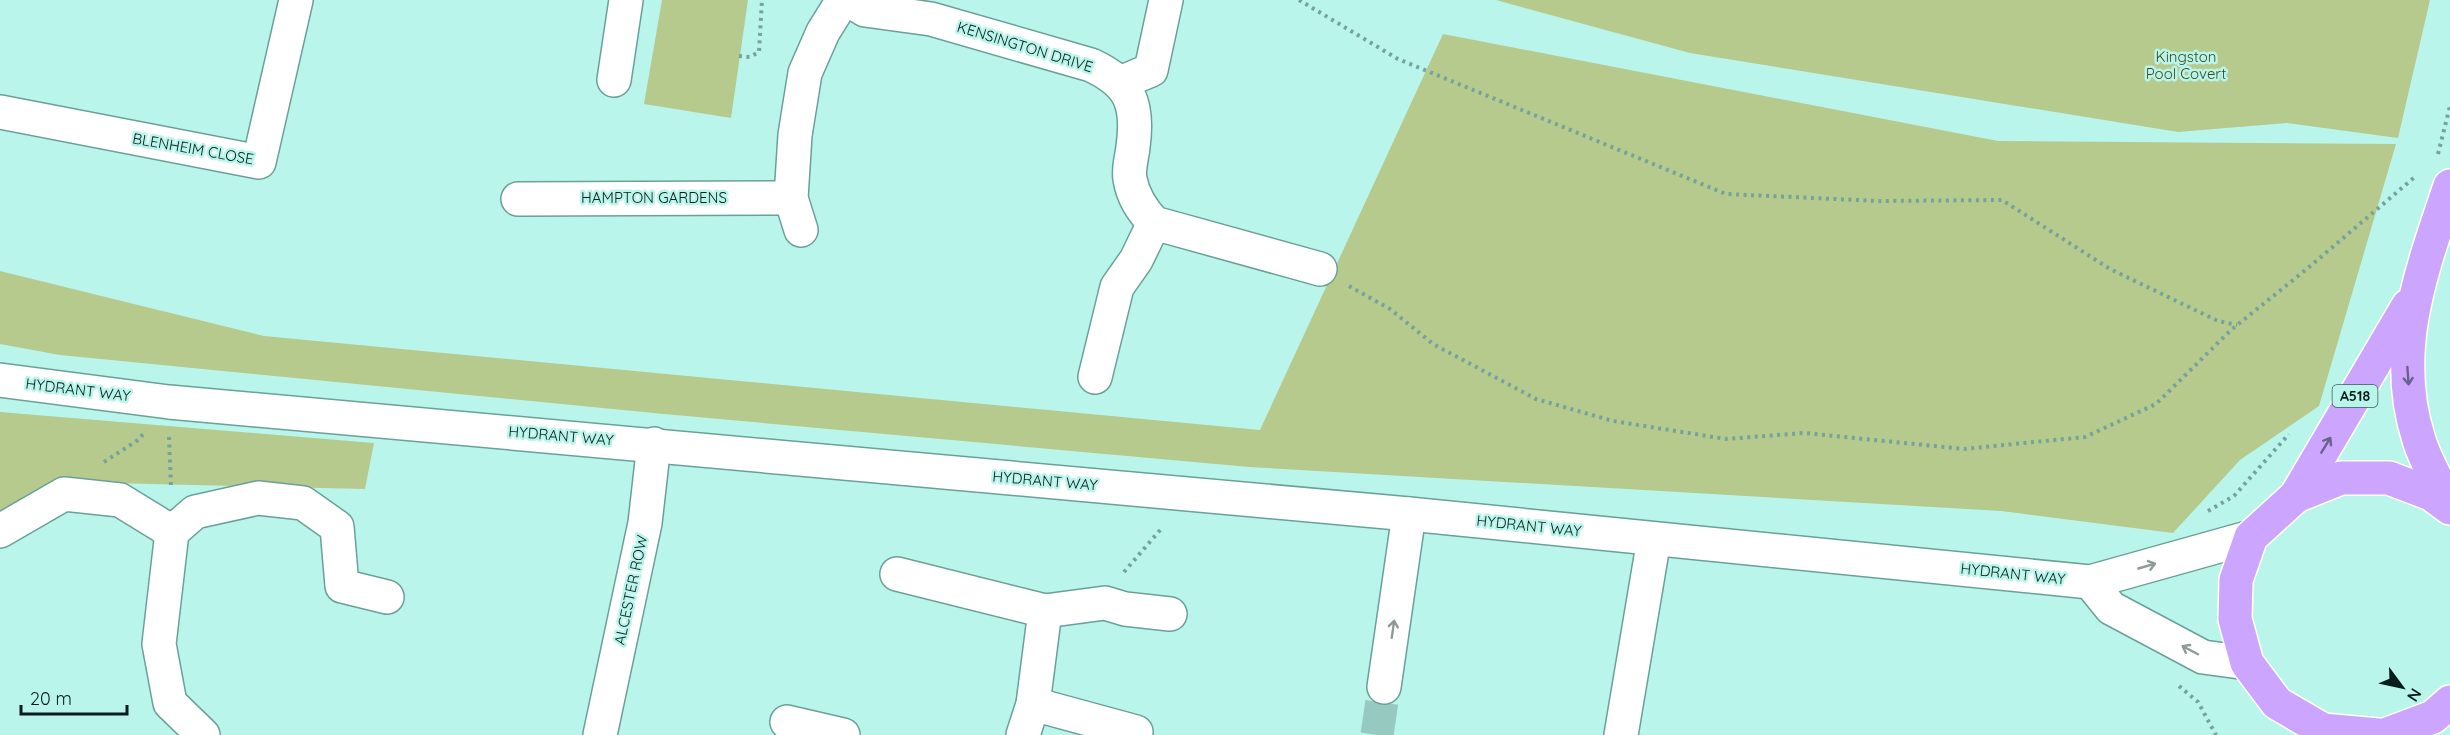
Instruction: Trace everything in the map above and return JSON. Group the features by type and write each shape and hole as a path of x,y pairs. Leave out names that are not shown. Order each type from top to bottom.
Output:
{"highway":[{"name":"A518","path":"2436,168 2414,297 2406,374 2419,440 2450,507"},
{"name":"A518","path":"2296,496 2414,297"},
{"path":"2378,735 2323,733 2277,703 2247,663 2235,619 2236,580 2251,537 2296,496 2341,478 2389,478 2431,494 2450,507"},
{"path":"2385,735 2437,718"}],"street":[{"name":"BLENHEIM CLOSE","path":"0,112 259,162 296,0"},
{"path":"614,80 626,0"},
{"path":"801,230 791,198 795,135 805,73 823,32 843,0"},
{"name":"KENSINGTON DRIVE","path":"849,0 865,10 931,19 1091,65 1114,75 1120,83"},
{"path":"1166,0 1151,70 1120,83 1131,98 1136,128 1129,178 1138,205 1154,223 1320,269"},
{"name":"HAMPTON GARDENS","path":"518,199 791,198"},
{"path":"1095,377 1117,287 1136,260 1154,223"},
{"name":"HYDRANT WAY","path":"0,380 169,402 1409,514 2091,582 2251,537"},
{"name":"ALCESTER ROW","path":"600,735 645,523 654,444"},
{"path":"0,531 64,495 120,500 172,532"},
{"path":"202,735 170,703 159,644 172,532 195,512 258,498 303,502 337,527 342,586 387,597"},
{"path":"1384,687 1409,514"},
{"path":"1621,735 1654,539"},
{"path":"897,574 1045,611 1100,603 1125,609 1170,614"},
{"path":"2091,582 2111,608 2203,657 2247,663"},
{"path":"1023,735 1033,704 1045,611"},
{"path":"1033,704 1136,732"},
{"path":"787,722 843,735"}],"path":[{"path":"739,56 750,57 759,52 762,0"},
{"path":"1299,0 1398,59 1726,194 1879,201 2002,200 2110,269 2218,321 2237,325"},
{"path":"1320,269 1390,309 1433,344 1536,399 1613,421 1726,439 1804,433 1964,448 2085,437 2156,404 2237,325 2436,168 2450,105"},
{"path":"93,464 103,463 138,440 169,402"},
{"path":"169,402 172,532"},
{"path":"2200,516 2234,496 2294,429"},
{"path":"1100,603 1161,529"},
{"path":"2175,683 2198,702 2216,735"}],"green space":[{"path":"662,0 748,0 731,118 644,104"},
{"name":"Kingston Pool Covert","path":"1496,0 2430,0 2398,138 2287,123 2178,132 1690,53"},
{"path":"1443,34 1998,141 2396,144 2319,406 2240,460 2173,533 2001,511 1249,467 664,414 60,355 0,344 0,271 264,336 1260,430"},
{"path":"0,412 374,443 365,489 67,482 0,525"}],"tunnel":[{"path":"1377,735 1384,687"}]}
